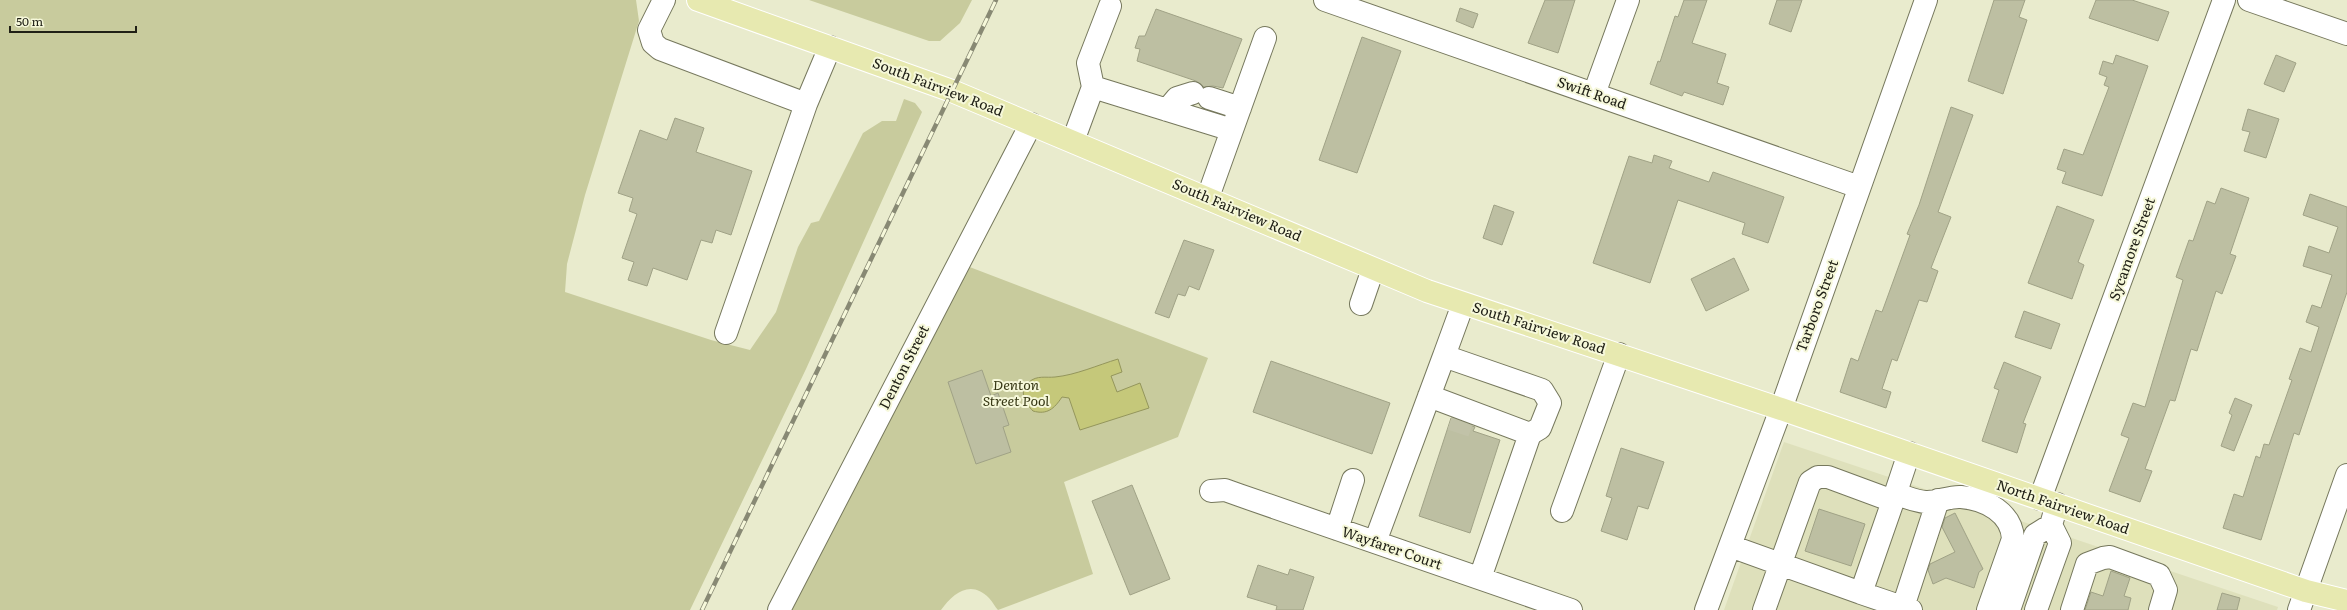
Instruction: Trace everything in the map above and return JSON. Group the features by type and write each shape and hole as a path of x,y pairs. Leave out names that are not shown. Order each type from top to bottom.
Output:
{"main road":[{"name":"South Fairview Road","path":"698,0 952,91 1208,197 1373,269 1463,304 1619,354 1781,409"},
{"name":"North Fairview Road","path":"1781,409 2048,502 2303,601 2347,601"}],"street":[{"path":"664,0 649,30 653,43 660,49 806,104"},
{"path":"1594,94 1628,0"},
{"name":"Tarboro Street","path":"1706,610 1781,409 1926,0"},
{"name":"Sycamore Street","path":"2051,525 2048,502 2224,0"},
{"path":"2249,0 2347,34"},
{"name":"Swift Road","path":"1330,1 1859,187"},
{"path":"1073,141 1093,87 1088,64 1110,6"},
{"path":"1208,197 1265,38"},
{"path":"726,333 806,104 830,47"},
{"path":"1093,87 1232,130"},
{"path":"1167,110 1177,98 1201,95 1240,108"},
{"name":"Denton Street","path":"779,610 1031,124"},
{"path":"1361,304 1373,269"},
{"path":"1375,542 1433,397 1444,356 1463,304"},
{"path":"1562,511 1619,354"},
{"path":"1444,356 1542,390 1550,403 1540,428 1530,434 1480,578"},
{"path":"1433,397 1443,411 1451,418"},
{"path":"1433,397 1530,434"},
{"path":"1475,427 1496,422"},
{"path":"1861,592 1908,453"},
{"path":"2303,601 2347,475"},
{"path":"1764,610 1810,482 1818,477 1828,477 1894,497 1926,502 1961,497 1981,502 2000,511 2008,520 2012,528 2010,551 1988,610"},
{"path":"1337,529 1353,480"},
{"name":"Wayfarer Court","path":"1211,491 1225,490 1571,610"},
{"path":"1730,546 1907,608 1938,500"},
{"path":"2009,610 2035,535 2051,525 2060,543 2036,610"},
{"path":"2072,610 2087,564 2110,557 2159,574 2166,590 2160,610"}],"shaded area":[{"path":"1118,359 1122,372 1111,376 1117,392 1140,383 1149,408 1080,430 1069,398 1062,397 1053,408 1042,412 1033,411 1025,401 1023,393 1024,389 1029,382 1035,378 1055,377 1071,374"},
{"path":"1784,442 2278,607 2277,610 1724,610"}],"green space":[{"path":"0,0 636,0 639,21 585,195 567,264 565,292 711,340 750,350 776,312 798,247 811,223 819,221 863,133 882,121 896,121 904,99 915,103 922,112 806,369 690,610 0,610"},
{"path":"809,0 972,0 960,23 940,41 929,41"},
{"name":"Denton Street Pool","path":"967,266 1208,358 1178,437 1064,482 1093,574 998,610 982,592 976,589 969,589 963,590 951,598 941,610 790,610"}],"building":[{"path":"1545,0 1575,0 1558,53 1528,43"},
{"path":"1684,0 1707,0 1692,43 1726,54 1717,83 1729,87 1723,105 1684,92 1682,96 1650,84 1658,61 1660,62 1675,16 1678,17"},
{"path":"1777,0 1802,0 1791,32 1769,24"},
{"path":"1994,0 2025,0 2019,17 2027,20 2003,94 1968,81"},
{"path":"2096,0 2132,0 2169,12 2158,41 2089,18"},
{"path":"1460,8 1478,14 1473,28 1456,21"},
{"path":"1156,9 1242,39 1223,88 1213,86 1204,87 1196,81 1137,61 1140,49 1135,48 1139,36 1145,36"},
{"path":"1362,37 1401,51 1357,173 1319,160"},
{"path":"2116,55 2148,66 2102,196 2062,183 2066,172 2057,169 2064,149 2083,155 2109,87 2104,85 2107,77 2099,74 2103,61 2113,64"},
{"path":"2276,55 2296,63 2284,92 2264,84"},
{"path":"1951,107 1973,115 1938,212 1951,217 1931,268 1938,271 1927,302 1919,300 1897,361 1892,359 1882,389 1891,392 1886,408 1840,392 1851,358 1858,361 1876,310 1882,312 1910,235 1907,234 1919,205"},
{"path":"2248,109 2279,119 2266,158 2244,151 2250,132 2242,130"},
{"path":"675,118 704,128 696,152 752,171 731,235 716,230 712,243 701,240 687,280 653,268 647,286 628,280 634,262 622,258 637,214 629,211 633,198 618,193 640,130 667,140"},
{"path":"1654,155 1672,161 1669,168 1709,182 1713,172 1784,197 1768,243 1742,234 1745,223 1678,200 1650,283 1593,263 1629,156 1652,163"},
{"path":"2221,188 2249,198 2230,254 2236,256 2222,294 2216,291 2197,351 2191,349 2175,401 2170,400 2145,469 2152,471 2140,502 2109,491 2129,438 2121,435 2133,403 2145,407 2183,280 2176,277 2189,240 2193,241 2207,201 2215,204"},
{"path":"2310,194 2347,207 2347,292 2299,435 2294,433 2261,540 2223,528 2234,494 2243,497 2256,456 2260,458 2264,444 2269,445 2292,380 2289,379 2300,348 2311,352 2319,327 2306,322 2312,305 2321,308 2332,275 2303,266 2309,246 2329,253 2338,227 2303,215"},
{"path":"1494,205 1514,212 1502,245 1483,238"},
{"path":"2057,206 2094,220 2078,262 2084,265 2072,299 2028,283"},
{"path":"1184,240 1214,250 1199,290 1189,286 1185,296 1178,294 1169,318 1155,313"},
{"path":"1734,258 1749,290 1706,311 1691,279"},
{"path":"2024,311 2060,324 2051,349 2015,337"},
{"path":"1271,361 1390,403 1372,454 1253,412"},
{"path":"2004,362 2041,377 2023,423 2026,424 2017,453 1982,441 1999,390 1994,388"},
{"path":"982,370 991,396 998,393 1009,425 1003,427 1011,452 976,464 948,382"},
{"path":"2235,398 2252,405 2234,451 2221,446 2232,415 2229,413"},
{"path":"1451,418 1475,427 1473,431 1500,440 1470,533 1419,516"},
{"path":"1621,448 1664,462 1648,509 1638,506 1627,540 1601,531 1612,498 1606,496"},
{"path":"1132,485 1170,579 1130,595 1092,501"},
{"path":"1819,509 1865,524 1851,566 1805,551"},
{"path":"1955,513 1983,569 1979,572 1974,588 1946,578 1933,584 1928,570 1930,564 1955,552 1942,527 1945,518"},
{"path":"1258,565 1288,575 1290,569 1314,577 1303,610 1276,610 1277,606 1247,597"},
{"path":"2111,571 2130,578 2124,596 2131,598 2128,610 2085,610 2091,592 2103,596"},
{"path":"2222,593 2240,598 2237,610 2217,610"}],"tunnel":[{"path":"1451,419 1475,427"}],"railway":[{"path":"702,610 996,0"}]}
